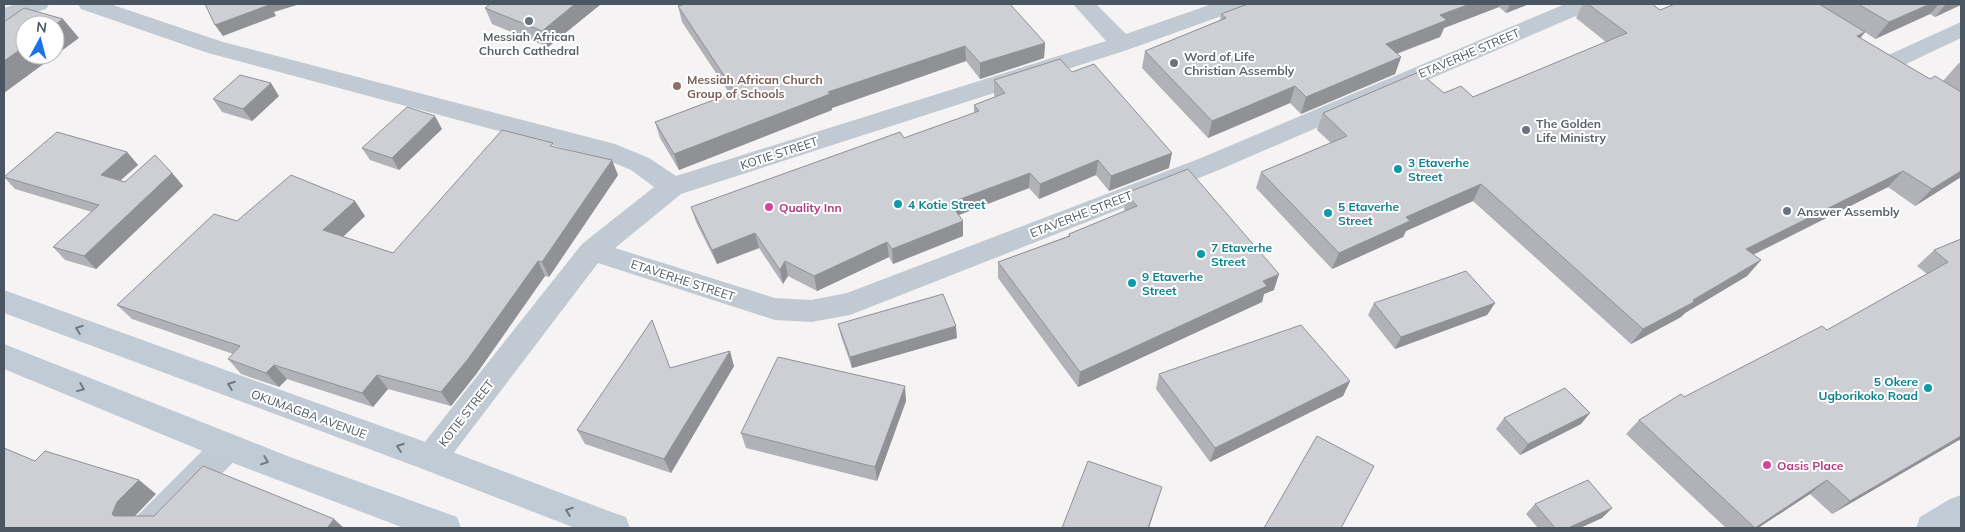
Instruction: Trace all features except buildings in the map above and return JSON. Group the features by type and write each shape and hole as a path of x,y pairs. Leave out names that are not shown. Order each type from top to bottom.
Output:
{"main road":[{"name":"OKUMAGBA AVENUE","path":"4,301 431,458 614,528"},
{"path":"4,356 227,447 356,497 445,528"}],"street":[{"path":"4,15 38,4"},
{"path":"89,4 216,48 615,153 640,164 672,187"},
{"path":"1084,4 1122,44"},
{"name":"KOTIE STREET","path":"431,458 592,251 672,187 1122,44 1233,4"},
{"name":"ETAVERHE STREET","path":"592,251 776,309 810,311 850,304 1210,164 1584,4"},
{"path":"1916,76 1886,56 1961,29"},
{"path":"148,528 227,447"}],"place":[{"name":"Messiah African Church Cathedral","path":"529,21"},
{"name":"Word of Life Christian Assembly","path":"1174,63"},
{"name":"Messiah African Church Group of Schools","path":"677,86"},
{"name":"The Golden Life Ministry","path":"1526,130"},
{"name":"3 Etaverhe Street","path":"1398,169"},
{"name":"4 Kotie Street","path":"898,204"},
{"name":"Quality Inn","path":"769,207"},
{"name":"Answer Assembly","path":"1787,211"},
{"name":"5 Etaverhe Street","path":"1328,213"},
{"name":"7 Etaverhe Street","path":"1201,254"},
{"name":"9 Etaverhe Street","path":"1132,283"},
{"name":"5 Okere Ugborikoko Road","path":"1928,388"},
{"name":"Oasis Place","path":"1767,465"}]}
